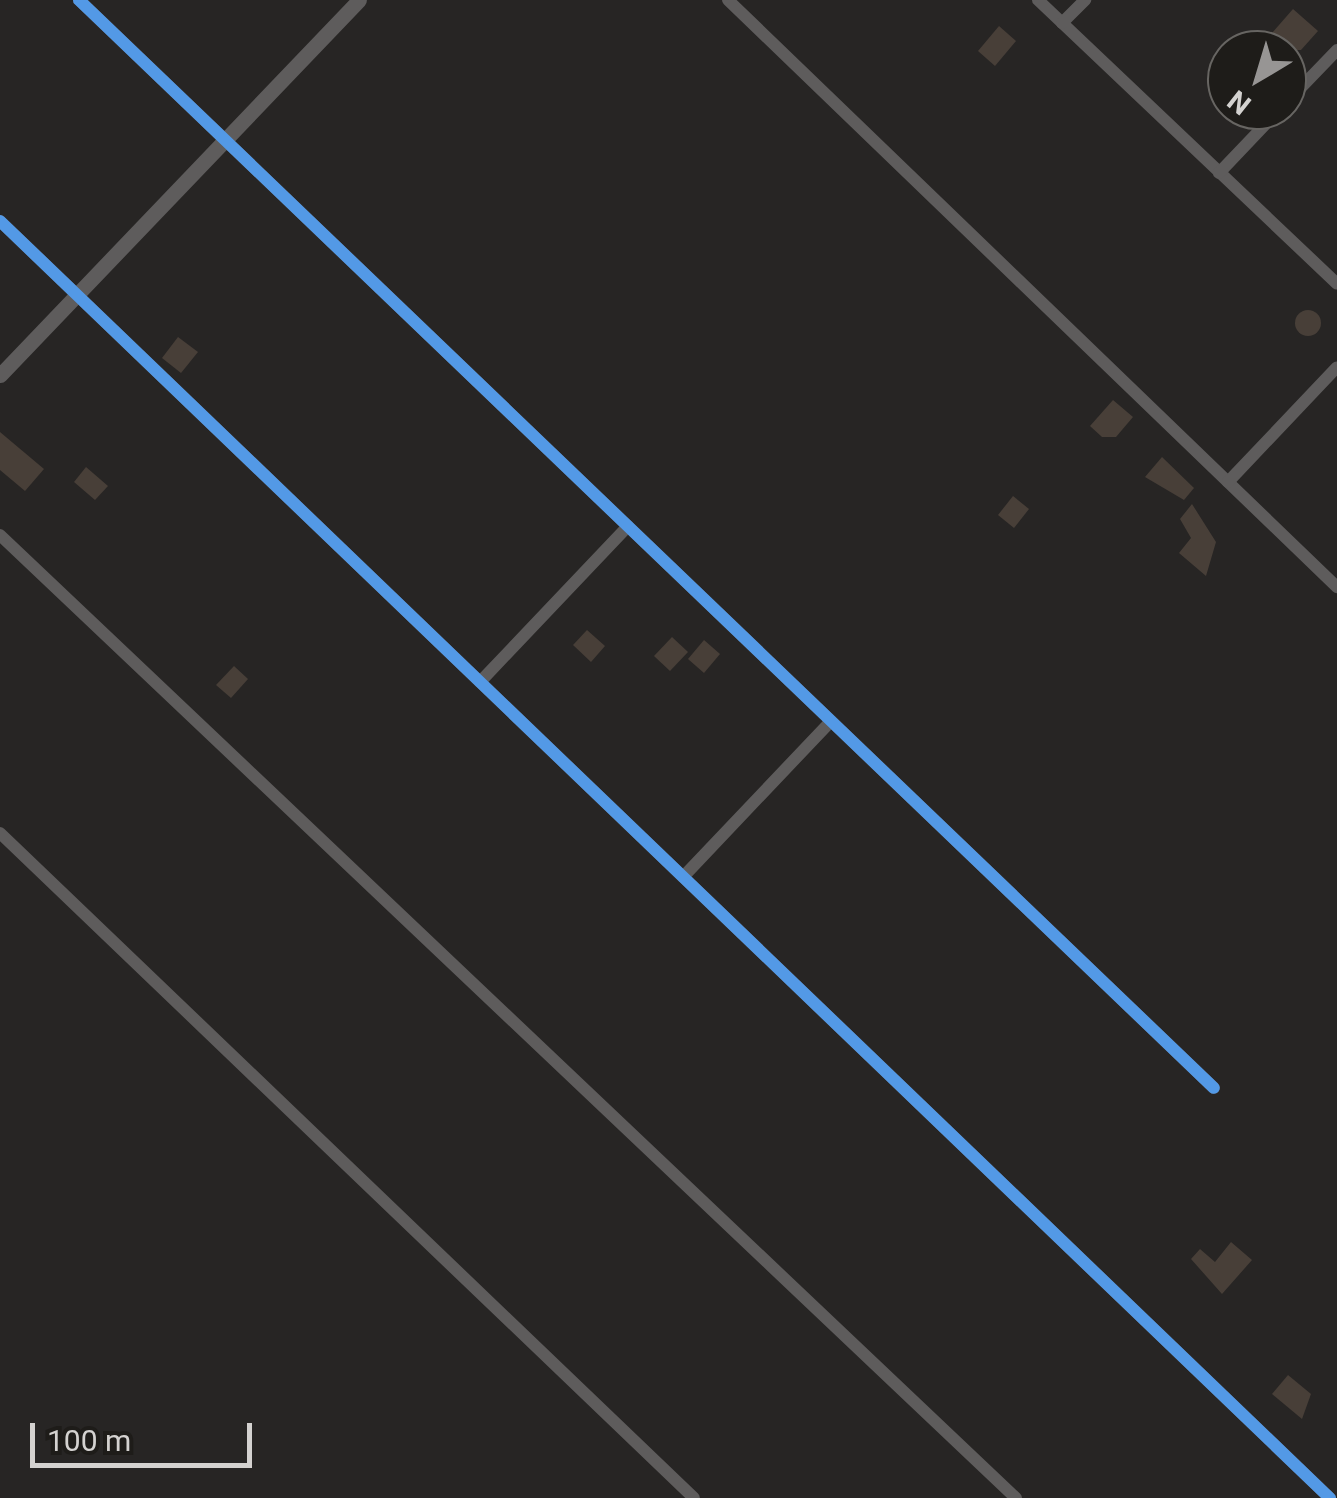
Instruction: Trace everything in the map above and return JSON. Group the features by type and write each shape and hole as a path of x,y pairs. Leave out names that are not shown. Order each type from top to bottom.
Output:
{"street":[{"path":"79,0 1214,1088"},
{"path":"0,376 359,0"},
{"path":"728,0 1337,588"},
{"path":"1038,0 1337,284"},
{"path":"1062,23 1084,0"},
{"path":"1307,81 1337,50"},
{"path":"1220,173 1260,130"},
{"path":"0,221 1330,1498"},
{"path":"1228,482 1337,367"},
{"path":"480,682 628,526"},
{"path":"0,534 1016,1498"},
{"path":"684,877 832,721"},
{"path":"0,833 694,1498"}],"building":[{"path":"1293,9 1318,31 1307,43 1307,30 1275,30"},
{"path":"999,26 1016,41 995,66 978,51"},
{"path":"1308,310 1317,314 1321,323 1317,332 1308,336 1299,332 1295,323 1299,314"},
{"path":"178,337 198,352 181,373 162,358"},
{"path":"1113,400 1133,417 1116,437 1102,437 1090,426"},
{"path":"0,432 44,469 25,491 0,470"},
{"path":"1162,457 1194,488 1184,500 1145,477"},
{"path":"86,467 108,486 95,500 74,482"},
{"path":"1013,496 1029,509 1014,528 998,515"},
{"path":"1192,504 1216,542 1206,576 1179,553 1191,538 1180,519"},
{"path":"587,630 605,646 591,662 573,645"},
{"path":"672,637 688,652 670,671 654,656"},
{"path":"704,640 720,654 704,673 688,659"},
{"path":"234,666 248,679 231,698 216,685"},
{"path":"1231,1242 1252,1260 1222,1294 1191,1259 1200,1249 1215,1262"},
{"path":"1288,1375 1311,1394 1302,1419 1272,1394"}],"cycle path":[{"path":"79,0 1214,1088"},
{"path":"0,221 1330,1498"}]}
